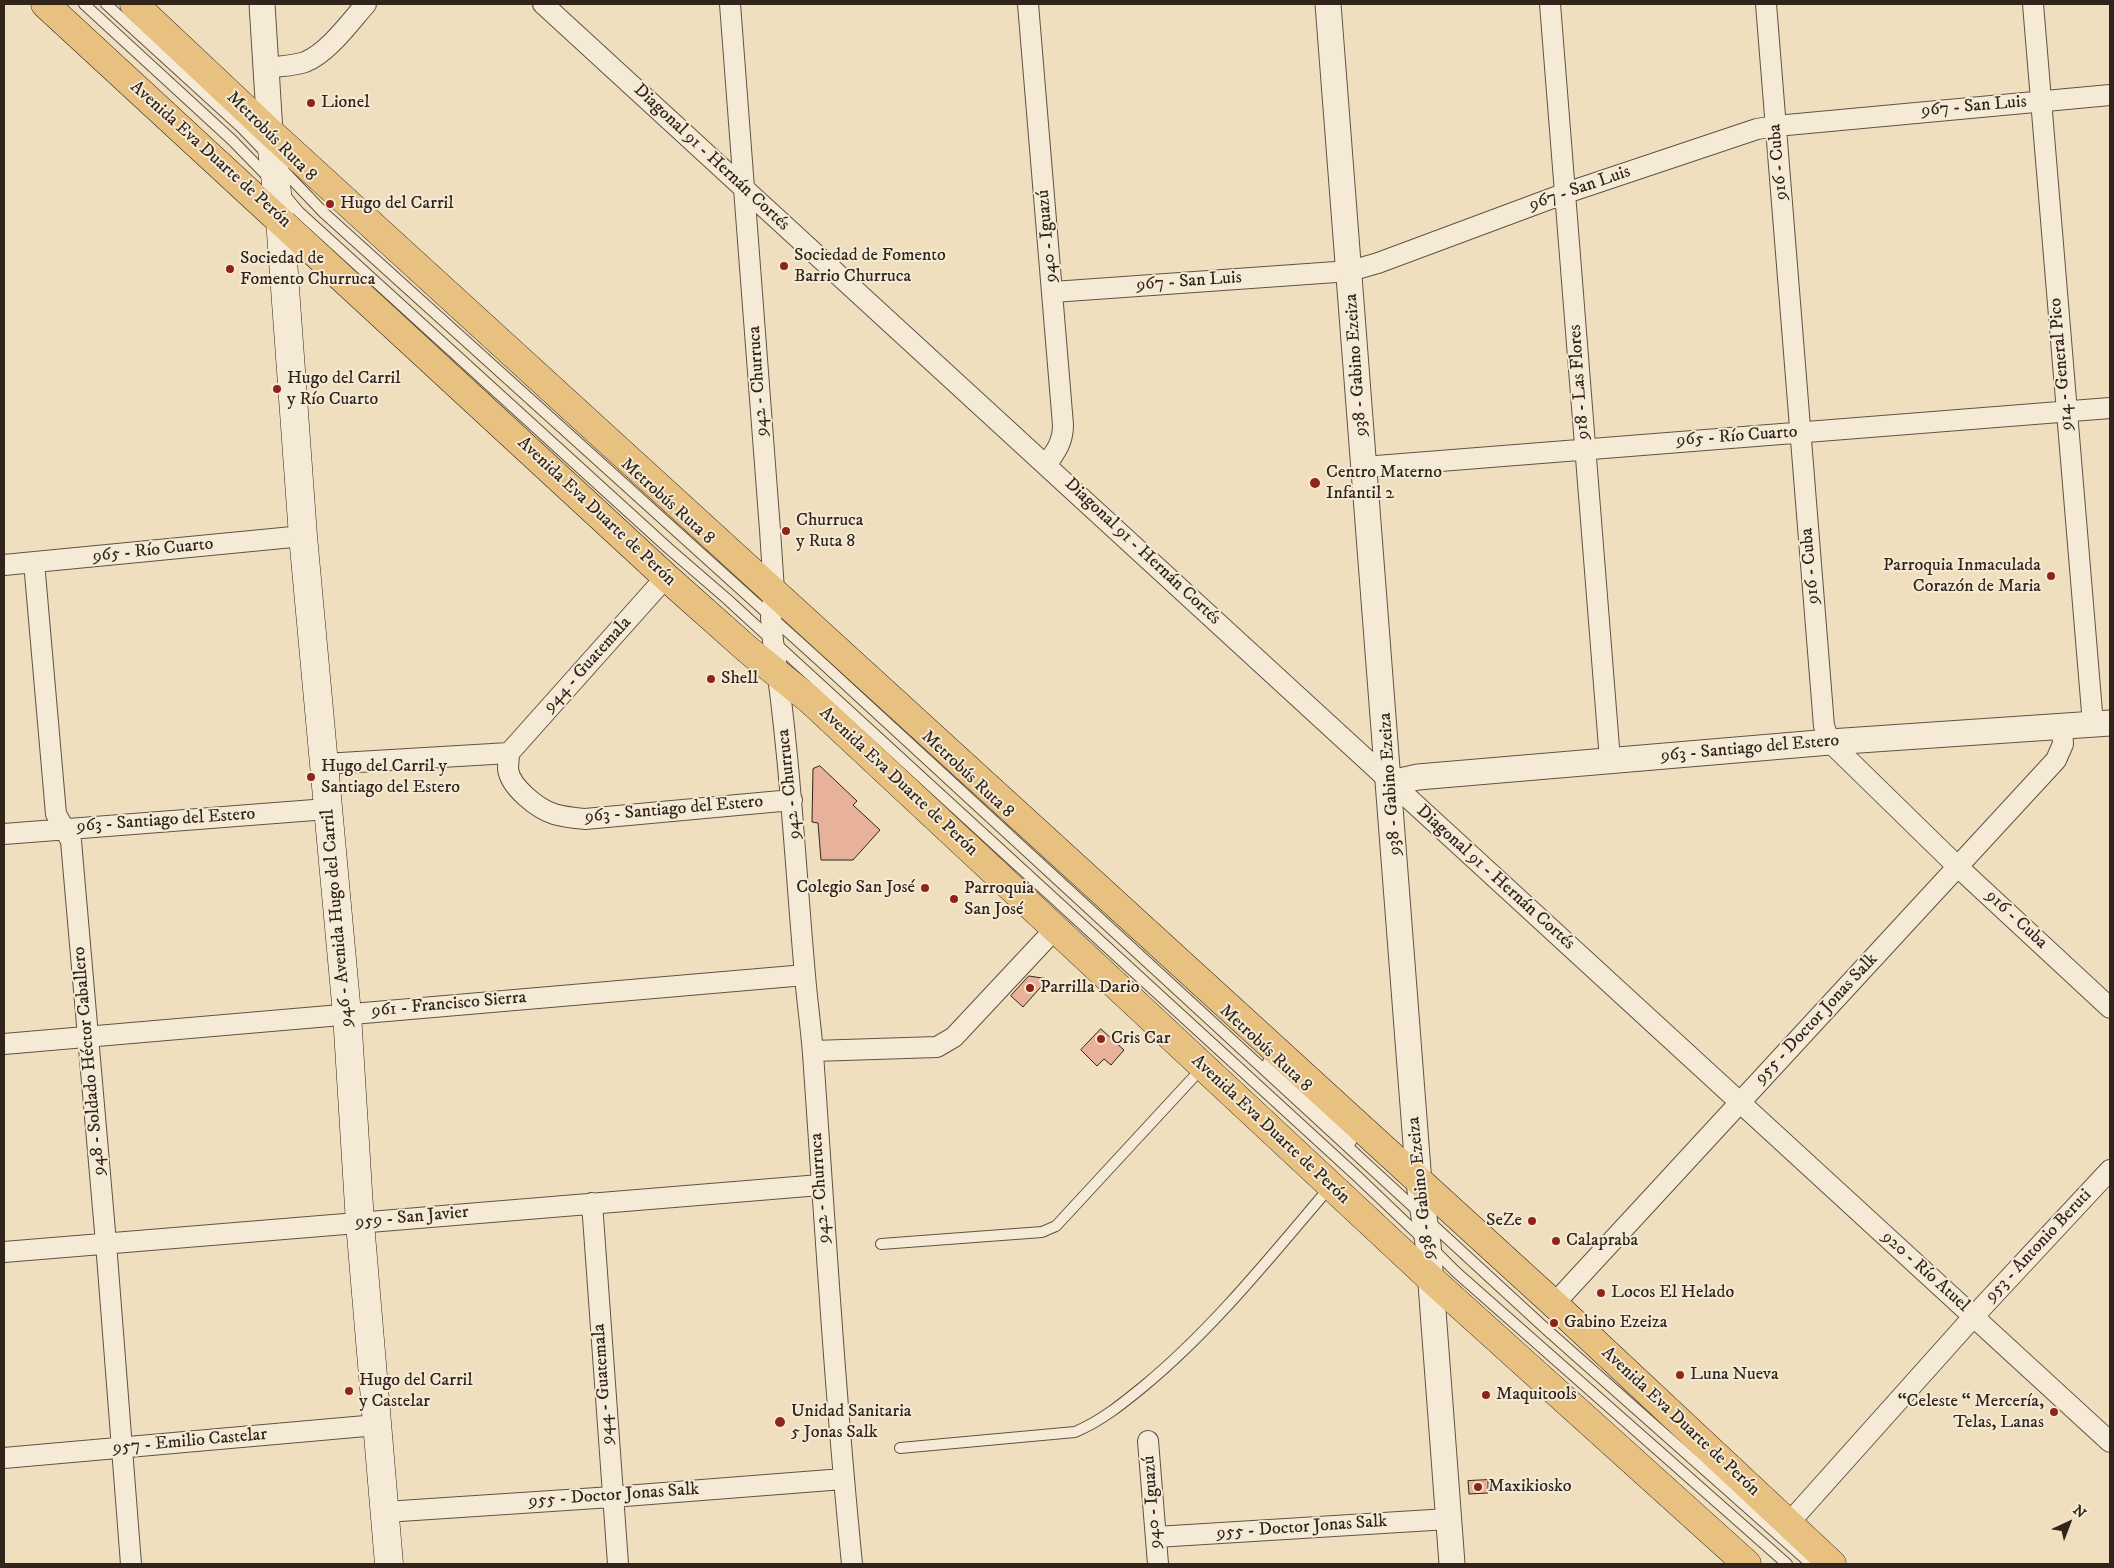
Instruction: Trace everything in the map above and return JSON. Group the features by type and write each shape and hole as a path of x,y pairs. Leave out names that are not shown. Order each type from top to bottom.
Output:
{"main road":[{"name":"Avenida Eva Duarte de Perón","path":"45,4 666,577 778,675 810,700 1430,1279 1747,1564"},
{"name":"Avenida Eva Duarte de Perón","path":"134,4 270,132 1165,950 1407,1187 1554,1304 1832,1564"},
{"name":"946 - Avenida Hugo del Carril","path":"270,132 280,219 303,536 347,1014 360,1223 389,1564"}],"street":[{"name":"946 - Avenida Hugo del Carril","path":"262,4 270,132"},
{"path":"267,68 303,63 313,58 366,4"},
{"name":"Diagonal 91 - Hernán Cortés","path":"544,4 1740,1102"},
{"name":"942 - Churruca","path":"730,4 774,592 771,618 792,800 805,974 813,1051 820,1185 843,1479 852,1564"},
{"name":"940 - Iguazú","path":"1028,4 1053,292 1063,436 1060,445 1047,464"},
{"name":"938 - Gabino Ezeiza","path":"1328,4 1391,783 1407,1187 1423,1216 1428,1244 1452,1564"},
{"name":"918 - Las Flores","path":"1550,4 1610,760"},
{"name":"916 - Cuba","path":"1766,4 1824,726 1830,742 1958,867 2110,1008"},
{"name":"914 - General Pico","path":"2033,4 2066,412 2102,724"},
{"name":"967 - San Luis","path":"1053,292 1350,271 1378,263 1566,193 1757,129 2110,95"},
{"name":"965 - Río Cuarto","path":"1364,467 2110,408"},
{"name":"965 - Río Cuarto","path":"4,565 303,536"},
{"name":"948 - Soldado Héctor Caballero","path":"34,562 56,814 71,841 106,1243 120,1448 131,1564"},
{"name":"944 - Guatemala","path":"509,753 666,577"},
{"name":"963 - Santiago del Estero","path":"1391,783 1418,777 1610,760 1830,742 2102,724"},
{"name":"955 - Doctor Jonas Salk","path":"1554,1304 2056,760 2062,744 2062,726"},
{"path":"324,764 509,753"},
{"name":"963 - Santiago del Estero","path":"509,753 508,770 515,785 531,801 545,810 552,814 570,818 585,819 792,800"},
{"name":"963 - Santiago del Estero","path":"4,834 328,809"},
{"path":"813,1051 937,1046 946,1044 1055,929"},
{"name":"961 - Francisco Sierra","path":"4,1044 805,974"},
{"name":"920 - Río Atuel","path":"1740,1102 2110,1442"},
{"name":"953 - Antonio Beruti","path":"1788,1524 1974,1316 2110,1170"},
{"name":"959 - San Javier","path":"4,1252 820,1185"},
{"name":"944 - Guatemala","path":"592,1204 618,1564"},
{"name":"957 - Emilio Castelar","path":"4,1458 377,1425"},
{"name":"940 - Iguazú","path":"1148,1441 1158,1564"},
{"name":"955 - Doctor Jonas Salk","path":"385,1512 843,1479"},
{"name":"955 - Doctor Jonas Salk","path":"1156,1537 1448,1519"}],"lane":[{"name":"Metrobús Ruta 8","path":"84,4 225,133 299,212 668,548 773,641 1360,1178 1464,1279 1787,1564"},
{"name":"Metrobús Ruta 8","path":"106,4 242,128 324,213 771,618 1407,1187"},
{"path":"1165,950 1245,1037 1341,1131 1407,1187"},
{"path":"881,1244 1042,1232 1056,1226 1203,1067"},
{"path":"900,1448 1075,1432 1091,1425 1111,1412 1178,1358 1208,1328 1331,1186"},
{"path":"1423,1216 1540,1324 1811,1564"}],"building":[{"path":"820,766 857,801 853,805 880,830 853,860 821,860 818,823 812,822 813,769"},
{"name":"Parrilla Dario","path":"1029,976 1048,979 1023,1007 1011,996"},
{"name":"Cris Car","path":"1101,1029 1124,1050 1111,1065 1104,1059 1097,1066 1081,1050"},
{"name":"Maxikiosko","path":"1488,1480 1488,1493 1469,1494 1468,1481"}],"place":[{"name":"Lionel","path":"311,103"},
{"name":"Hugo del Carril","path":"330,204"},
{"name":"Sociedad de Fomento Barrio Churruca","path":"784,266"},
{"name":"Sociedad de Fomento Churruca","path":"230,269"},
{"name":"Hugo del Carril y Río Cuarto","path":"277,389"},
{"name":"Centro Materno Infantil 2","path":"1315,483"},
{"name":"Churruca y Ruta 8","path":"786,531"},
{"name":"Parroquia Inmaculada Corazón de Maria","path":"2051,576"},
{"name":"Shell","path":"711,679"},
{"name":"Hugo del Carril y Santiago del Estero","path":"311,777"},
{"name":"Colegio San José","path":"925,888"},
{"name":"Parroquia San José","path":"954,899"},
{"name":"Parrilla Dario","path":"1030,988"},
{"name":"Cris Car","path":"1101,1039"},
{"name":"SeZe","path":"1532,1221"},
{"name":"Calapraba","path":"1556,1241"},
{"name":"Locos El Helado","path":"1601,1293"},
{"name":"Gabino Ezeiza","path":"1554,1323"},
{"name":"Luna Nueva","path":"1680,1375"},
{"name":"Hugo del Carril y Castelar","path":"349,1391"},
{"name":"Maquitools","path":"1486,1395"},
{"name":"“Celeste “ Mercería, Telas, Lanas","path":"2054,1412"},
{"name":"Unidad Sanitaria 5 Jonas Salk","path":"780,1422"},
{"name":"Maxikiosko","path":"1478,1487"}]}
